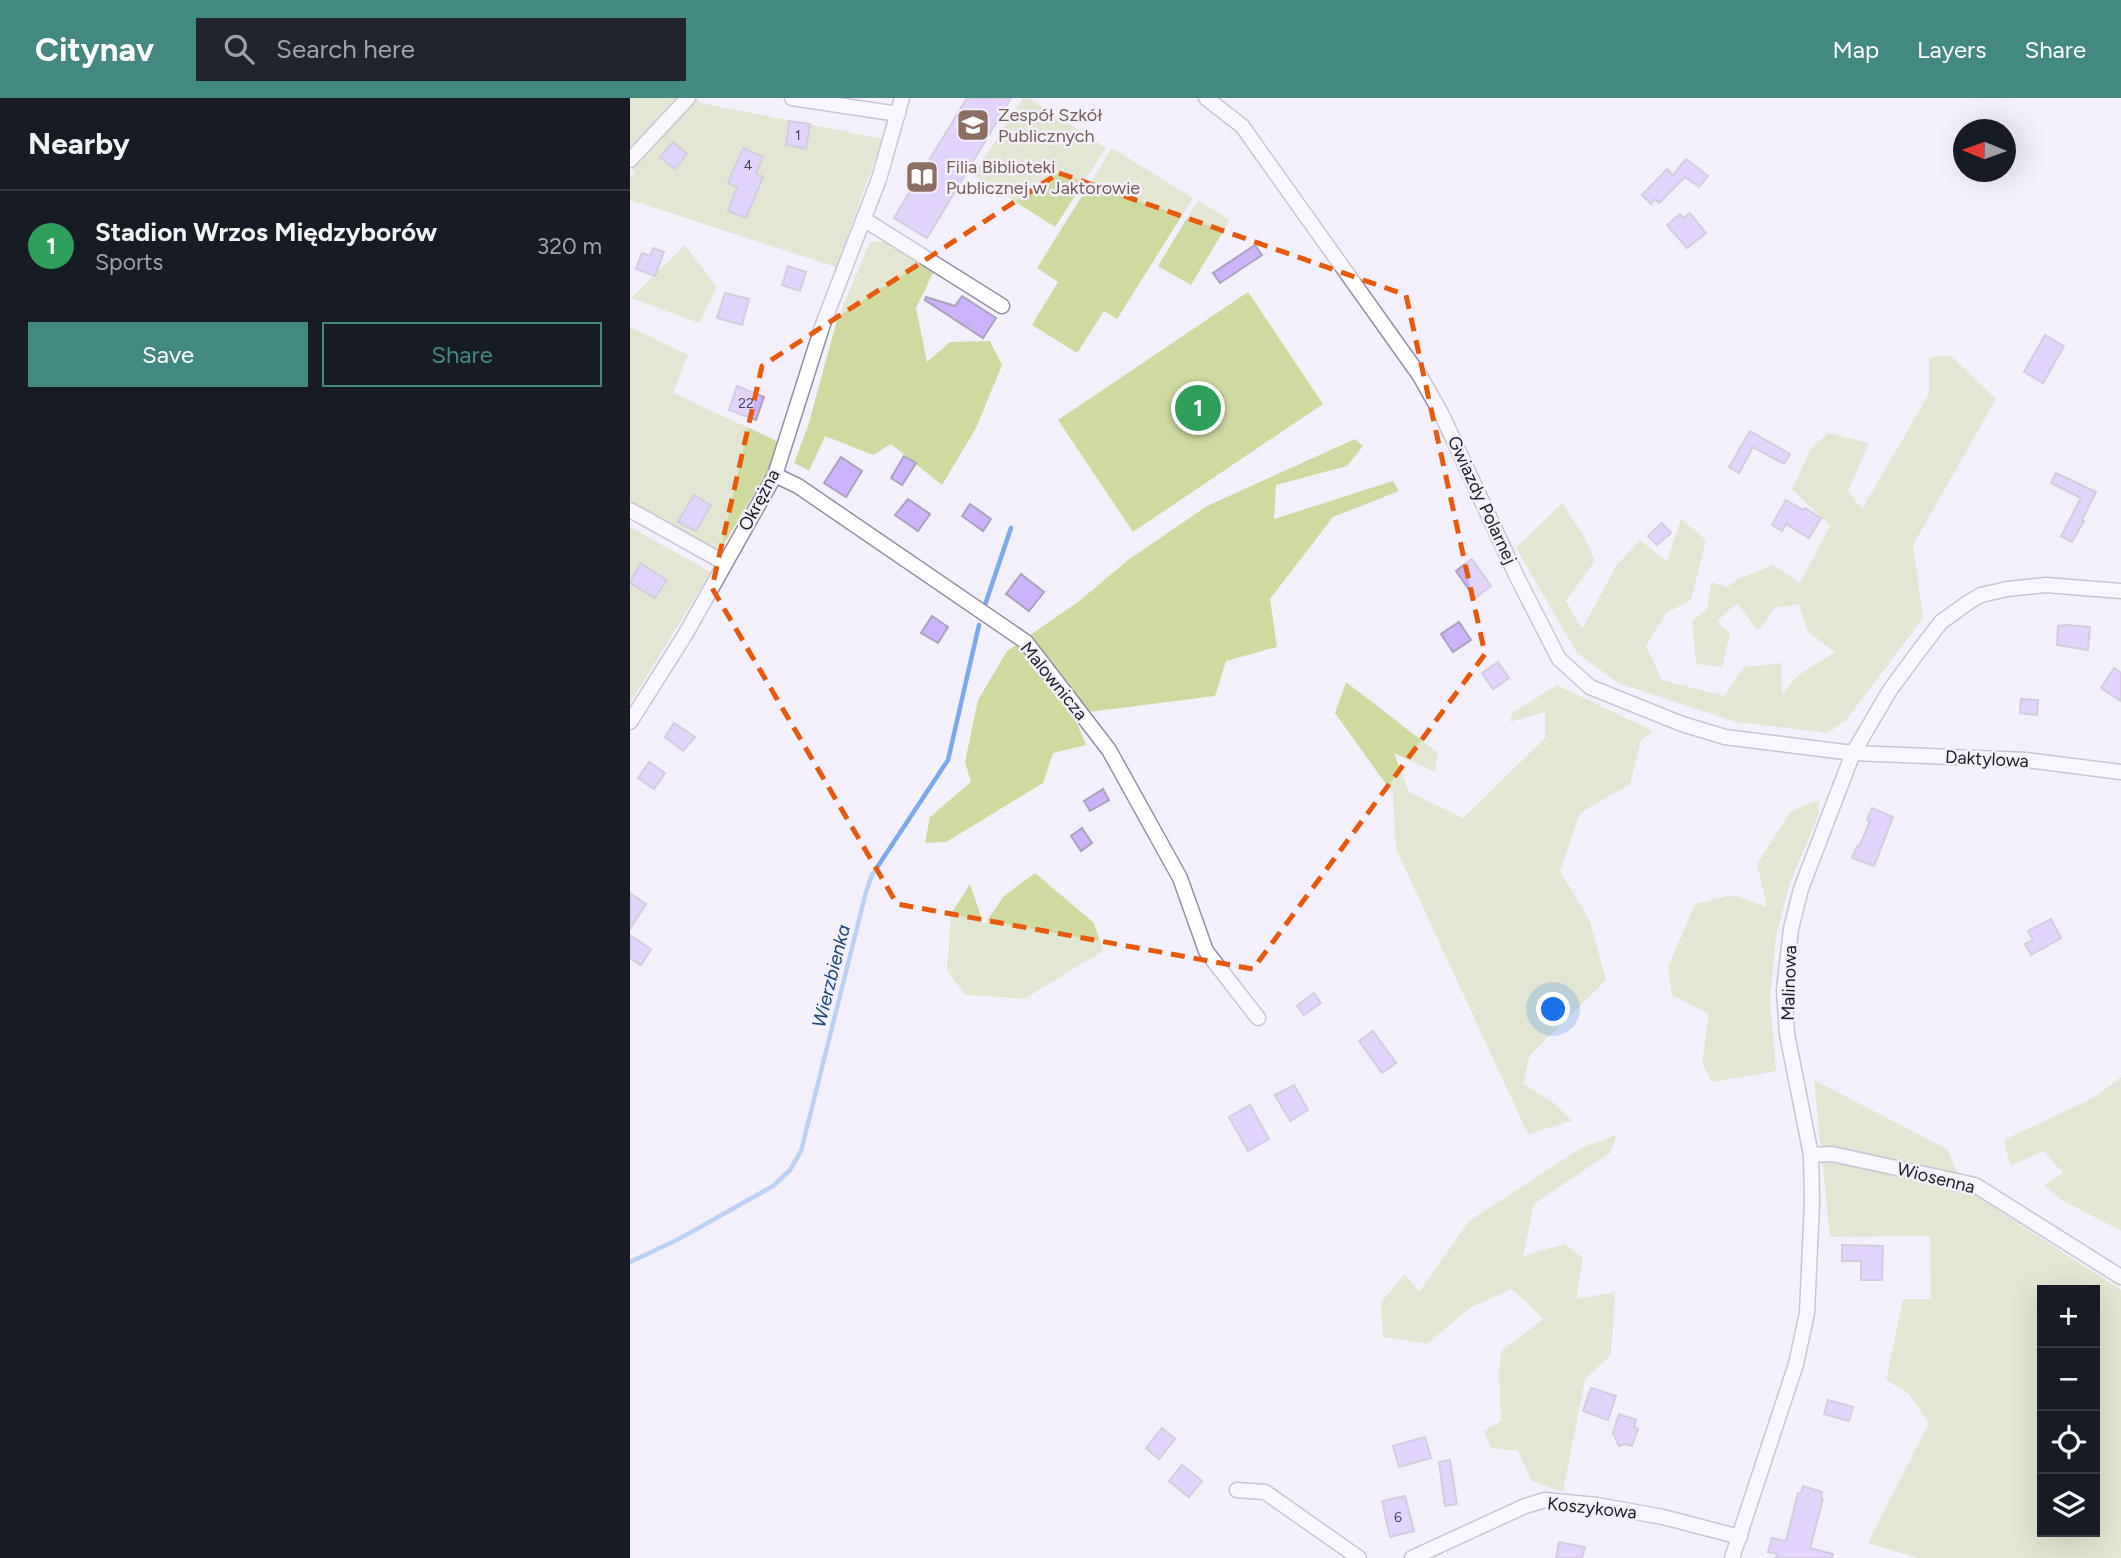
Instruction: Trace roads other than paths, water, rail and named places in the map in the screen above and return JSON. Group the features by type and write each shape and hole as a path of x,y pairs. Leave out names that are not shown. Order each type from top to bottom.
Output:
{"street":[{"path":"630,160 688,98"},
{"path":"792,98 898,114"},
{"name":"Okrężna","path":"630,722 685,635 775,474 823,324 865,220 902,98"},
{"name":"Gwiazdy Polarnej","path":"1206,98 1242,126 1420,376 1442,415 1517,577 1559,659 1590,687 1682,724 1725,737 1853,753"},
{"path":"865,220 1002,306"},
{"name":"Malownicza","path":"775,474 799,486 1026,642 1109,750 1180,878 1209,956 1258,1018"},
{"path":"630,510 725,563"},
{"name":"Malinowa","path":"1732,1558 1796,1364 1807,1313 1812,1202 1811,1155 1787,1034 1784,990 1801,889 1853,753 1890,690 1941,622 1969,602 1981,595 2007,589 2046,585 2121,590"},
{"name":"Daktylowa","path":"1853,753 2026,761 2121,772"},
{"name":"Wiosenna","path":"1811,1155 1832,1154 1975,1185 2121,1277"},
{"path":"1237,1490 1265,1492 1359,1558"},
{"name":"Koszykowa","path":"1412,1558 1525,1506 1545,1500 1597,1505 1663,1517 1740,1537"}],"waterway":[{"name":"Wierzbienka","path":"985,605 1011,528"},
{"name":"Wierzbienka","path":"630,1262 677,1240 773,1186 790,1170 801,1151 866,892 872,875 948,760 979,625"}],"place":[{"name":"Zespół Szkół Publicznych","path":"973,125"},
{"name":"Filia Biblioteki Publicznej w Jaktorowie","path":"922,177"},
{"name":"Stadion Wrzos Międzyborów","path":"1198,408"}]}
